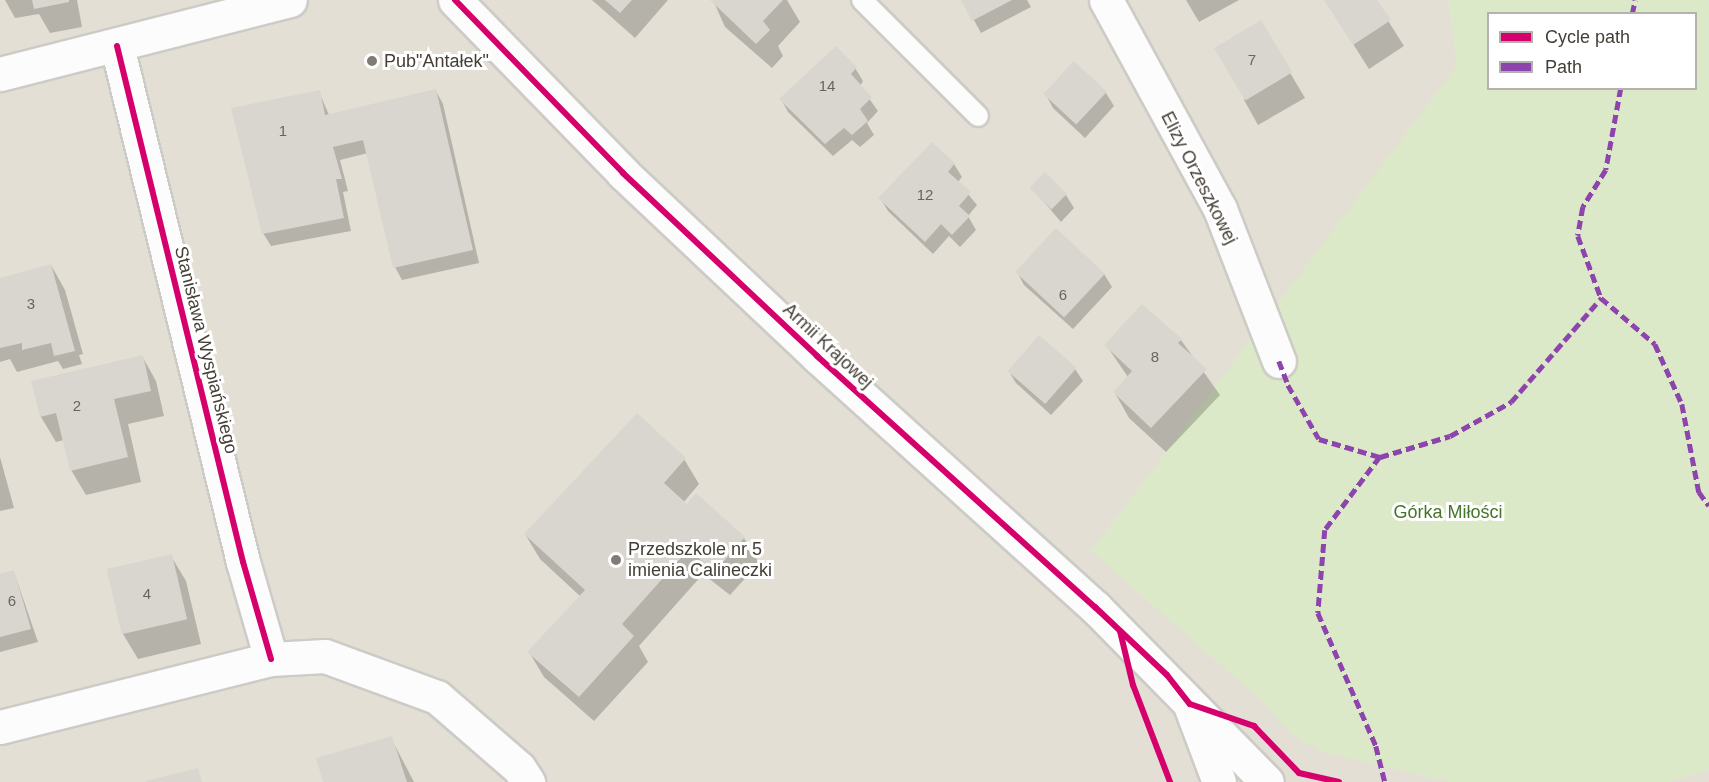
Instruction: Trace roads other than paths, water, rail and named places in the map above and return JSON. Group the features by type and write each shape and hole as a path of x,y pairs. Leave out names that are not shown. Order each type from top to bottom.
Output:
{"street":[{"path":"0,74 290,0"},
{"name":"Armii Krajowej","path":"455,0 632,181 860,397 1095,607 1167,675 1190,704 1267,782"},
{"name":"Elizy Orzeszkowej","path":"1106,0 1220,209 1279,361"},
{"name":"Stanisława Wyspiańskiego","path":"117,46 243,562 271,659"},
{"path":"0,727 271,659 325,656 437,697 519,768 528,782"},
{"name":"Armii Krajowej","path":"1190,704 1219,782"}],"lane":[{"path":"862,0 978,116"}],"place":[{"name":"Pub\"Antałek\"","path":"372,61"},
{"name":"Przedszkole nr 5 imienia Calineczki","path":"616,560"}],"park label":[{"name":"Górka Miłości","path":"1448,512"}]}
